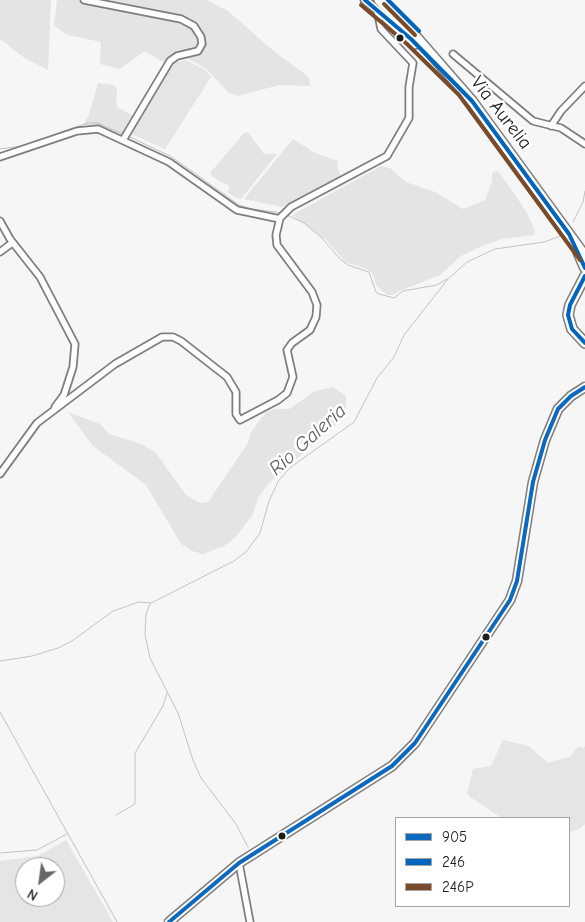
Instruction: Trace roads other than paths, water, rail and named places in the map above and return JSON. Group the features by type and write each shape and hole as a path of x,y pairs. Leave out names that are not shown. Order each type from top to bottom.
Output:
{"highway":[{"name":"Via Aurelia","path":"379,0 411,31 464,91 585,246"},
{"name":"Via Aurelia","path":"388,0 430,44 477,98 555,209 569,234 585,256"},
{"path":"386,17 464,91"},
{"path":"569,234 585,268"},
{"path":"585,276 572,302 568,315 569,325 576,336 585,343"},
{"path":"572,302 585,293"}],"main road":[{"path":"169,922 239,863 392,766 418,738 510,600 517,581 533,482 545,440 558,409 571,396 585,387"}],"street":[{"path":"84,0 181,19 194,26 201,37 199,50 177,56 170,61 125,136"},
{"path":"365,0 386,17 383,23 384,32"},
{"path":"0,157 90,129 101,130 125,136 176,166 236,210 282,216 382,160 390,152 400,136 410,115 409,90 413,63 384,32 379,24 377,10"},
{"path":"453,54 533,121 572,134 585,144"},
{"path":"551,126 561,111 585,86"},
{"path":"0,474 34,427 115,364 157,339 168,336 184,342 229,379 236,392 236,414 239,420 244,420 282,398 289,390 294,377 287,350 310,330 316,315 317,305 312,292 277,245 276,238 282,216"},
{"path":"0,221 12,243 40,278 75,344 76,356 71,374 64,395 55,410"},
{"path":"0,252 12,243"},
{"path":"239,863 250,922"}],"waterway":[{"path":"0,149 22,146 88,123 97,123 123,134"},
{"path":"128,136 172,157 239,205 252,209 282,213"},
{"name":"Rio Galeria","path":"573,222 583,202 585,191"},
{"path":"287,215 304,223 321,237 340,259 348,265 369,272 376,292 379,294 394,298 403,291 437,285 447,279"},
{"name":"Rio Galeria","path":"0,661 32,656 58,648 72,641 113,611 139,602 151,603 234,561 246,552 260,533 269,501 279,480 291,467 354,422 377,378 394,357 404,335 448,279 467,262 495,249 544,242 561,236"},
{"path":"150,604 146,614 145,635 150,658 178,713 193,760 201,778 236,824 248,847"},
{"path":"116,815 135,804 135,753 163,706 167,693"},
{"path":"0,712 117,922"},
{"path":"0,853 37,850 67,834"}]}
